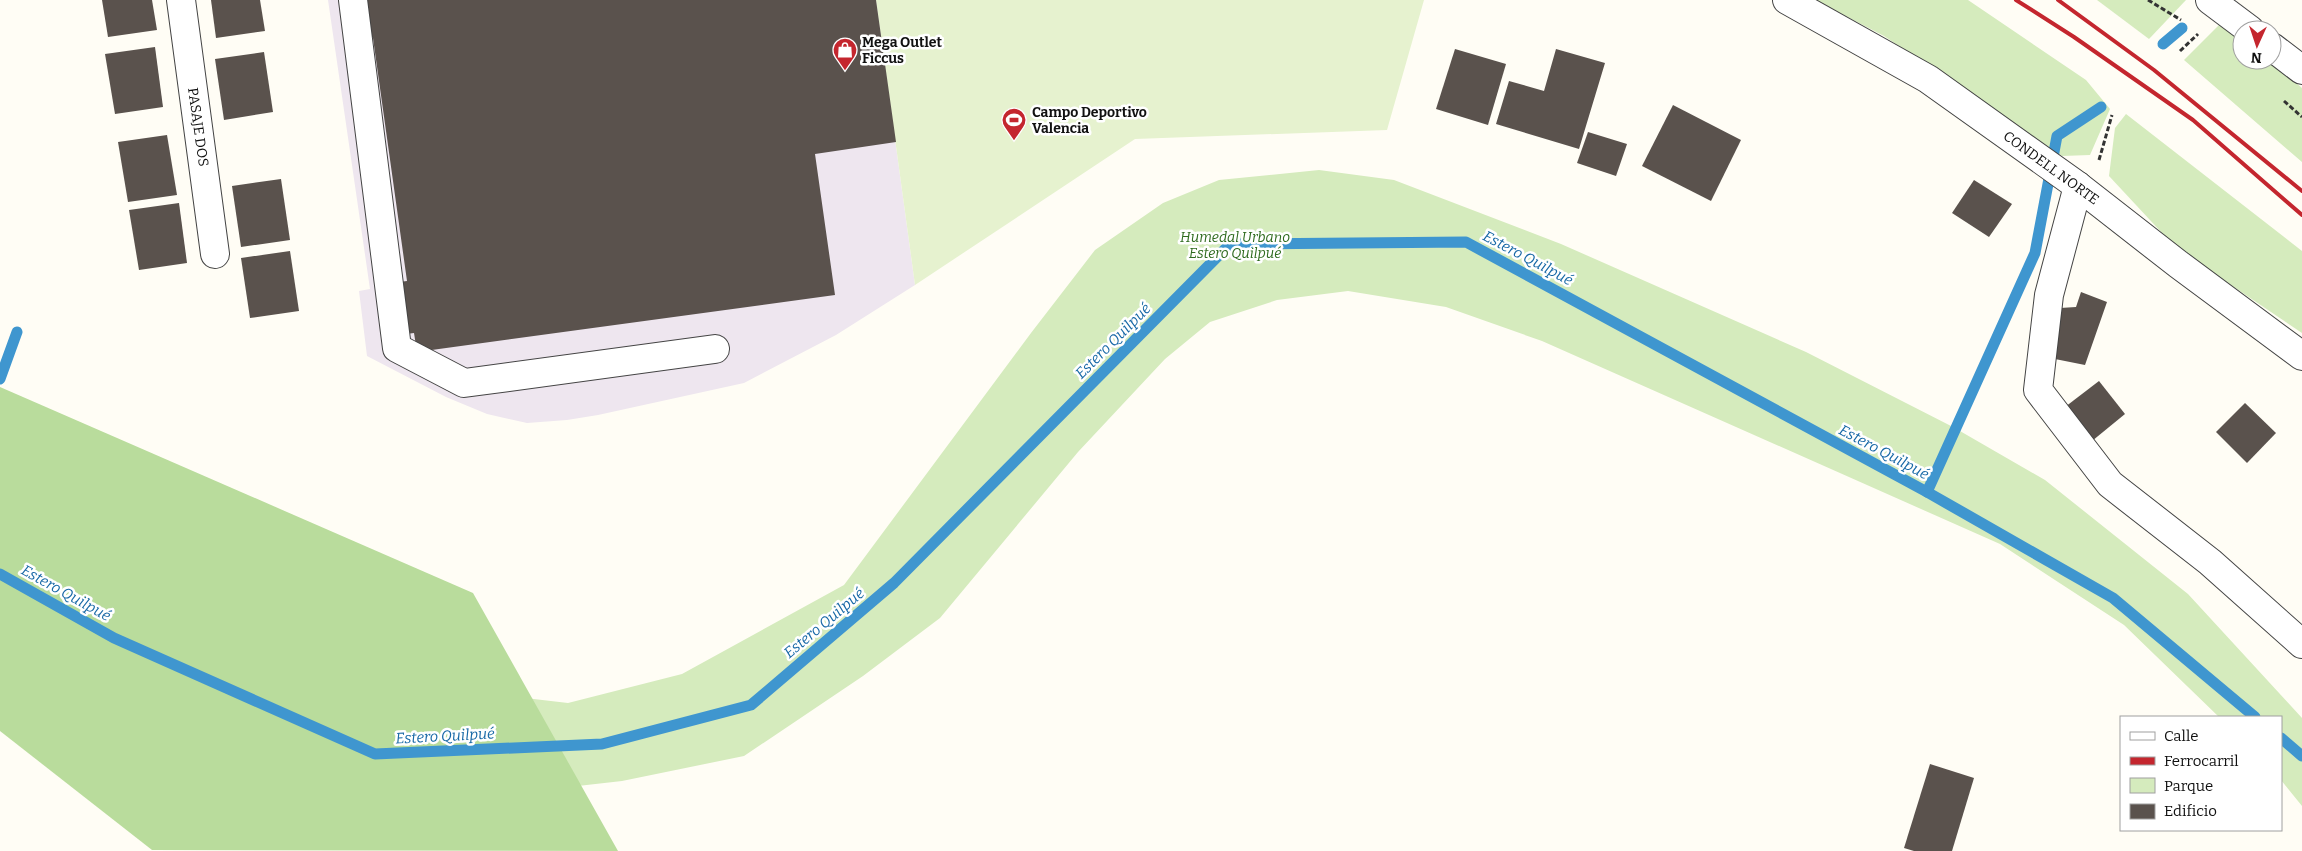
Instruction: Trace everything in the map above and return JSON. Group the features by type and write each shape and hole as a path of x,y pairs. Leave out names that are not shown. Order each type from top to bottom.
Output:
{"street":[{"name":"PASAJE DOS","path":"181,0 215,254"},
{"path":"353,0 397,348 464,383 715,349"},
{"name":"CONDELL NORTE","path":"1787,0 1928,79 2078,186 2178,264 2302,356"},
{"path":"2210,0 2237,20"},
{"path":"2282,55 2302,70"},
{"path":"2078,186 2049,295 2038,390 2110,484 2210,562 2302,644"}],"path":[{"path":"2078,186 2098,164 2112,115"}],"shaded area":[{"path":"328,0 876,0 915,285 836,335 744,383 598,415 527,423 487,414 446,397 367,356 359,291 370,289"}],"green space":[{"name":"Campo Deportivo Valencia","path":"876,0 1424,0 1387,130 1135,139 915,285"},
{"path":"1815,0 1968,0 2086,80 2110,109 2090,155 2062,156 1884,36"},
{"path":"2097,0 2186,0 2149,39"},
{"path":"2223,21 2232,29 2232,70 2281,70 2302,88 2302,162 2184,60"},
{"path":"2126,114 2302,251 2302,333 2176,248 2109,176 2115,128"},
{"name":"Humedal Urbano Estero Quilpué","path":"1319,170 1394,180 1561,244 1806,352 1953,427 2045,480 2188,594 2302,718 2302,806 2282,781 2282,716 2218,716 2124,625 2000,544 1542,341 1446,307 1348,291 1277,300 1210,322 1165,359 1078,452 940,618 863,676 744,756 622,781 516,793 0,502 389,682 568,703 682,674 844,585 1095,250 1163,203 1219,180"},
{"path":"0,387 473,593 618,851 152,850 0,731"}],"building":[{"path":"102,0 152,0 157,30 108,37"},
{"path":"211,0 260,0 265,31 216,38"},
{"path":"358,0 876,0 896,142 815,154 835,295 417,352 414,333 390,336 383,284 407,281 373,38 360,25"},
{"path":"155,47 163,107 115,114 105,54"},
{"path":"1455,49 1506,64 1488,125 1436,109"},
{"path":"1556,49 1605,63 1579,149 1496,124 1509,81 1544,91"},
{"path":"264,52 273,112 224,120 215,59"},
{"path":"1673,105 1741,140 1711,201 1642,166"},
{"path":"1588,132 1627,144 1616,176 1577,163"},
{"path":"167,135 177,195 128,202 118,142"},
{"path":"281,179 290,240 241,247 232,186"},
{"path":"1974,180 2012,204 1989,237 1952,213"},
{"path":"179,203 187,263 139,270 129,210"},
{"path":"290,251 299,311 250,318 241,258"},
{"path":"2081,292 2107,302 2085,365 2050,358 2060,308 2076,307"},
{"path":"2099,381 2125,414 2092,441 2065,407"},
{"path":"2245,403 2276,433 2247,463 2216,432"},
{"path":"1930,764 1974,778 1952,851 1914,851 1904,848"}],"waterway":[{"path":"2163,44 2182,28"},
{"path":"1927,492 2035,253 2057,136 2101,107"},
{"name":"Estero Quilpué","path":"0,574 114,638 375,754 602,744 751,705 894,583 1230,244 1466,242 1927,492 2113,598 2254,716"},
{"path":"0,379 17,332"},
{"name":"Estero Quilpué","path":"2282,739 2302,756"}],"railway":[{"path":"2016,0 2074,37 2193,120 2302,215"},
{"path":"2058,0 2154,70 2302,191"}],"place":[{"name":"Mega Outlet Ficcus","path":"845,71"},
{"name":"Campo Deportivo Valencia","path":"1014,141"}]}
